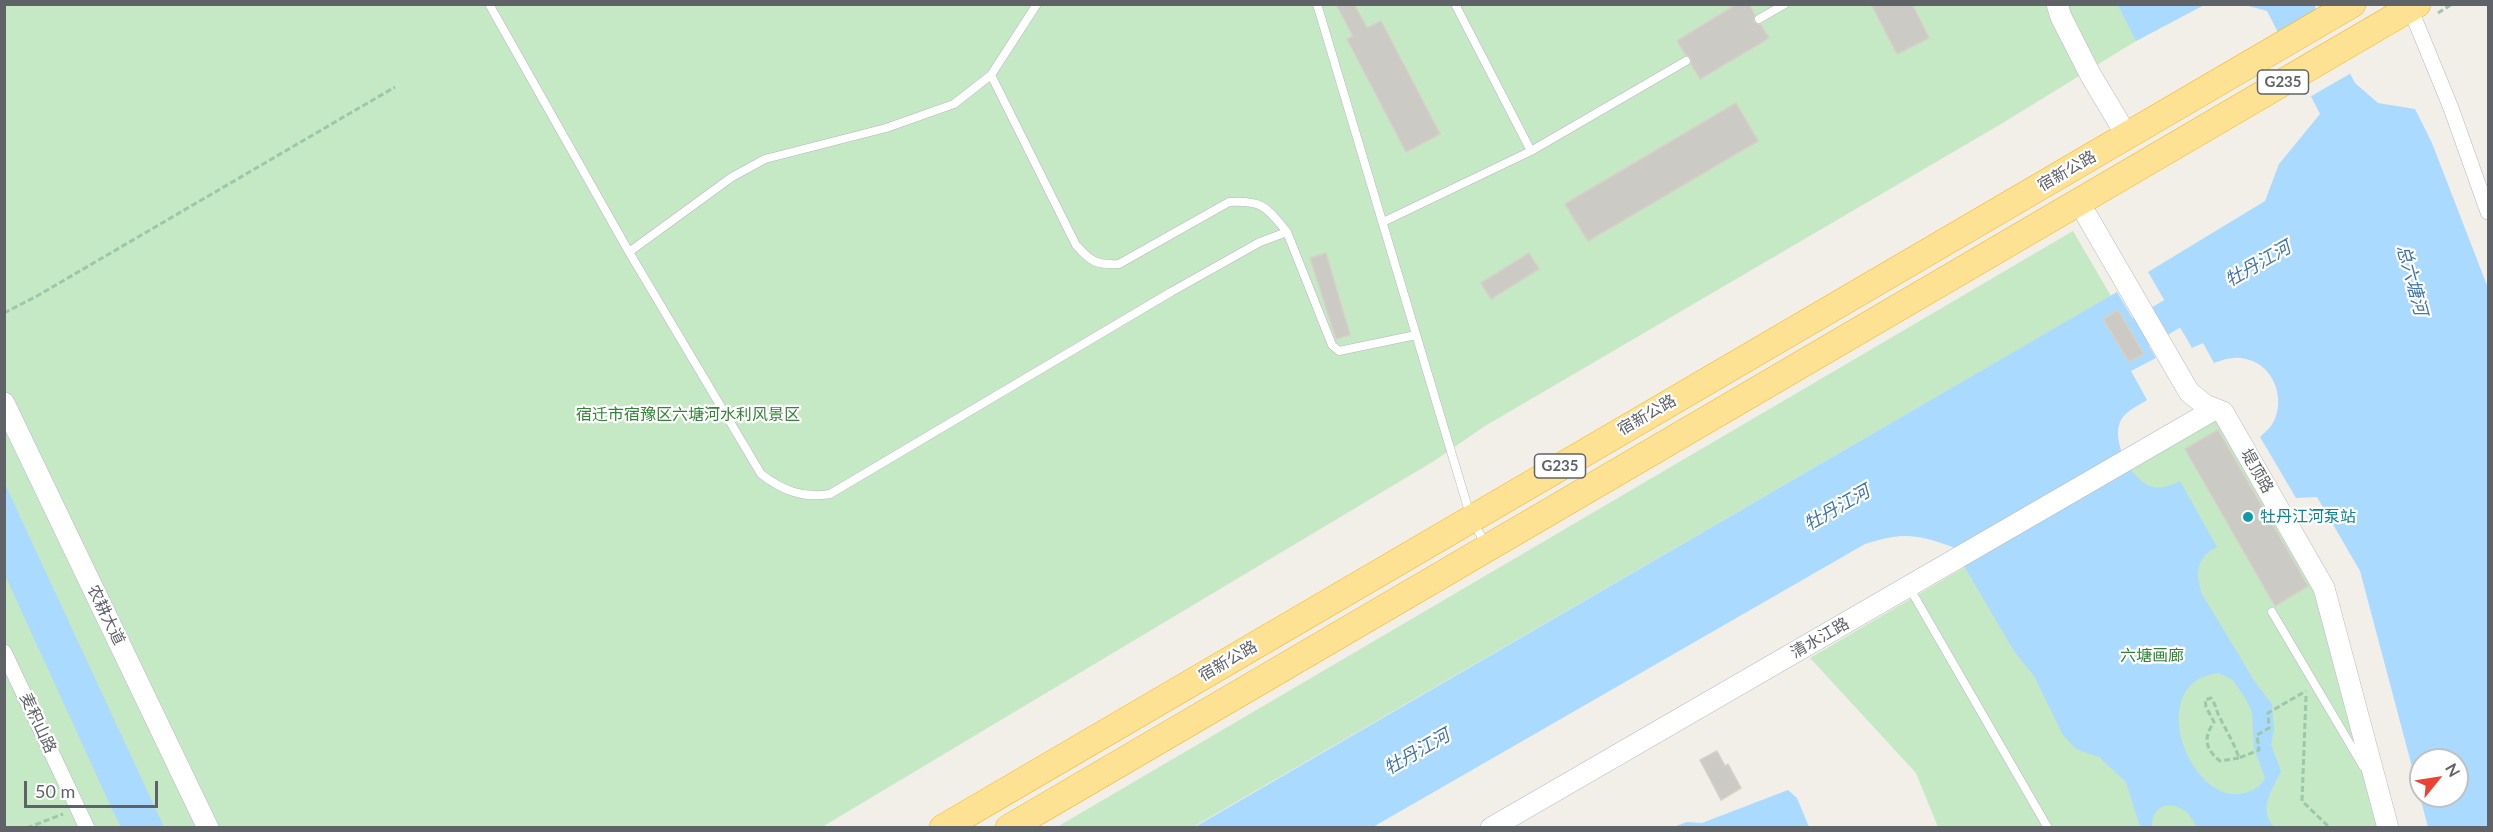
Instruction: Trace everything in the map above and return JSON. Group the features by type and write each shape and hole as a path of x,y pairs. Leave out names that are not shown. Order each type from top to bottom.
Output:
{"highway":[{"name":"宿新公路","path":"943,828 2352,4"},
{"name":"宿新公路","path":"1009,828 2414,6"}],"street":[{"path":"2057,4 2061,17 2090,74 2127,136"},
{"path":"2414,6 2488,212"},
{"name":"堤顶路","path":"2087,216 2185,384 2197,399 2223,412 2324,588 2388,828"},
{"name":"农耕大道","path":"4,403 208,828"},
{"name":"清水江路","path":"1491,828 2215,409"},
{"name":"麦积山路","path":"4,652 87,828"}],"lane":[{"path":"489,4 629,252 761,474 774,484 807,497 830,494 854,482 1171,292 1260,242 1287,232"},
{"path":"629,252 732,177 765,159 915,119 954,104 991,75 1037,4"},
{"path":"1317,4 1471,518 1488,549"},
{"path":"1455,4 1531,151"},
{"path":"1759,19 1785,4"},
{"path":"1383,222 1531,151 1686,61"},
{"path":"991,75 1076,245 1090,261 1103,265 1119,264 1229,202 1245,201 1265,206 1287,232 1332,345 1338,351 1416,335"},
{"path":"1909,587 2048,828"},
{"path":"2272,612 2355,750 2381,800"}],"path":[{"path":"4,313 395,87"},
{"path":"2240,758 2231,736 2218,716 2217,705 2211,698 2205,700 2214,722 2206,738 2207,747 2220,761 2240,758 2246,757 2259,750 2258,735 2269,728 2268,713 2315,686"},
{"path":"2307,691 2302,801 2330,828"},
{"path":"27,828 78,808"}],"green space":[{"name":"宿迁市宿豫区六塘河水利风景区","path":"5,5 2204,5 2136,41 2001,124 1485,426 1434,461 822,827 5,828"},
{"path":"2073,231 2111,296 1193,827 1057,827"},
{"name":"六塘画廊","path":"2217,419 2317,594 2378,827 1938,827 1916,773 1810,658"}],"water":[{"path":"2118,5 2204,5 2136,41"},
{"name":"总六塘河","path":"2245,5 2314,5 2355,83 2378,103 2415,109 2432,143 2488,288 2488,827 2428,827 2423,808 2469,808 2469,748 2409,748 2409,755 2360,571 2317,497 2296,498 2260,437 2272,425 2277,414 2278,394 2275,384 2264,368 2256,362 2237,358 2214,363 2203,343 2192,348 2148,272 2265,201 2279,164 2320,114 2267,11"},
{"path":"2117,292 2156,358 2131,371 2147,400 2129,411 2121,420 2118,428 2120,448 2130,469 2145,483 2153,487 2160,487 2180,481 2217,547 2205,556 2199,567 2198,580 2202,594 2255,682 2272,704 2274,729 2271,745 2281,771 2267,806 2269,820 2274,827 2197,827 2185,811 2179,807 2167,806 2154,814 2152,827 2140,827 2126,782 2099,757 2076,749 2063,735 2034,676 2014,651 1953,547 1929,539 1900,536 1865,544 1373,827 1193,828","holes":["2218,673 2233,680 2252,713 2254,748 2265,778 2251,791 2228,793 2209,784 2194,766 2183,744 2179,721 2182,699 2195,682"]},
{"path":"4,482 164,827 121,827 111,807 5,575"},
{"path":"1788,790 1797,798 1809,827 1673,827 1687,822 1702,823"}],"pier":[{"path":"2322,13 2353,72 2308,98 2277,38"}],"building":[{"path":"1336,4 1354,4 1367,28 1381,21 1440,134 1406,152 1347,39 1353,36"},
{"path":"1737,4 1749,4 1755,15 1754,22 1761,25 1769,38 1700,79 1691,64 1691,58 1686,55 1677,41"},
{"path":"1871,4 1912,4 1929,38 1897,54"},
{"path":"1736,103 1758,141 1588,241 1565,204"},
{"path":"1326,253 1350,335 1336,339 1310,258"},
{"path":"1529,253 1539,269 1491,299 1481,283"},
{"path":"2118,310 2144,354 2129,362 2103,319"},
{"name":"牡丹江河泵站","path":"2218,430 2308,586 2275,606 2185,449"},
{"path":"1717,751 1725,766 1728,764 1741,788 1721,800 1700,760"}],"waterway":[{"name":"牡丹江河","path":"2103,354 2210,292"}],"place":[{"name":"牡丹江河泵站","path":"2248,517"}]}
